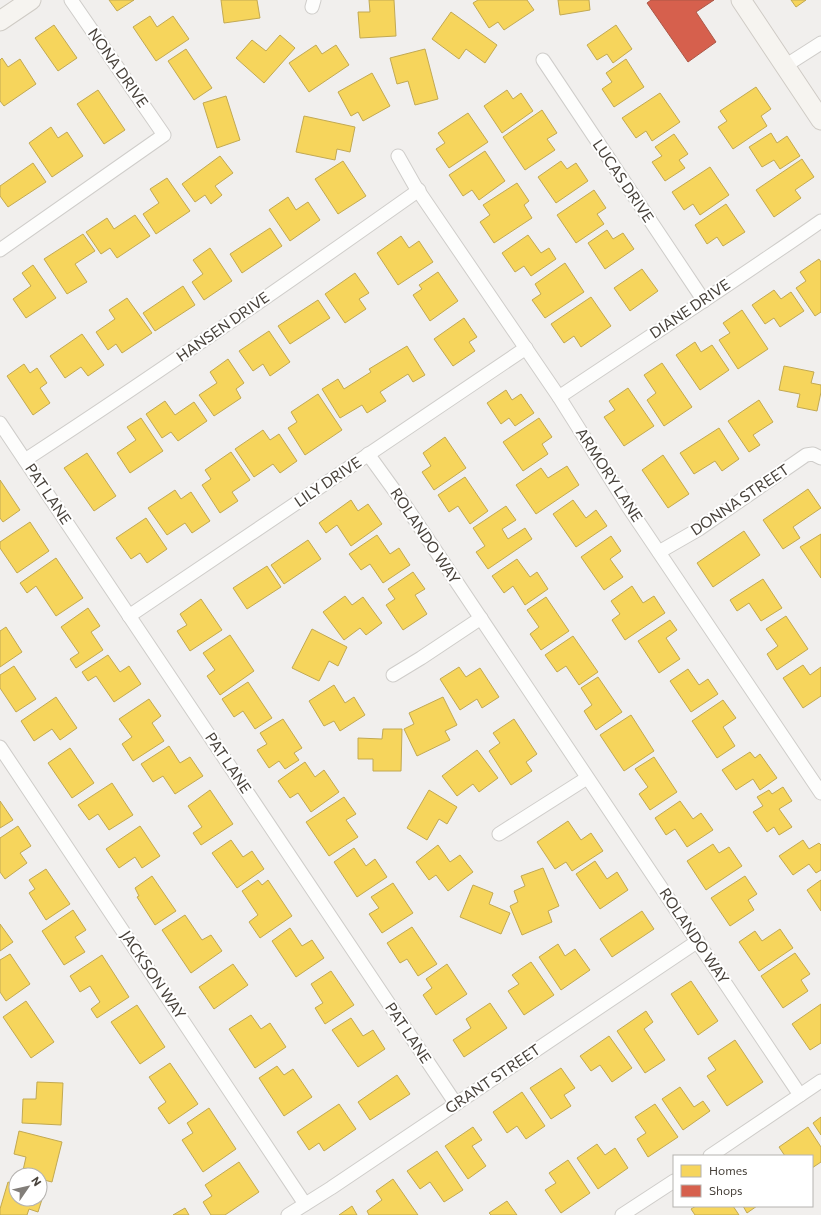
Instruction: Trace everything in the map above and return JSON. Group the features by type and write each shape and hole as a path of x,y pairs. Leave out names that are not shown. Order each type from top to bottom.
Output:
{"street":[{"path":"0,21 31,0"},
{"name":"NONA DRIVE","path":"0,250 164,135 71,0"},
{"path":"741,0 821,120"},
{"path":"785,66 821,43"},
{"name":"LUCAS DRIVE","path":"542,60 704,301"},
{"name":"ARMORY LANE","path":"398,156 415,186 559,397 627,504 821,793"},
{"name":"HANSEN DRIVE","path":"25,460 212,336 419,190"},
{"name":"DIANE DRIVE","path":"559,397 704,301 745,272 761,263 821,221"},
{"name":"LILY DRIVE","path":"129,616 526,348"},
{"name":"PAT LANE","path":"0,423 456,1104"},
{"name":"ROLANDO WAY","path":"368,454 407,508 800,1095"},
{"name":"DONNA STREET","path":"659,552 699,529 806,455 813,454 821,458"},
{"path":"393,675 481,618"},
{"name":"JACKSON WAY","path":"0,747 305,1204"},
{"path":"498,834 587,778"},
{"name":"GRANT STREET","path":"288,1215 331,1188 698,941"},
{"path":"711,1155 821,1081"},
{"path":"622,1215 673,1182"}],"building: Homes":[{"path":"109,0 134,0 117,11"},
{"path":"221,0 257,0 260,18 224,23"},
{"path":"369,0 394,0 396,36 360,38 358,12 370,12"},
{"path":"478,0 527,0 534,10 504,30 498,22 489,28 473,3"},
{"path":"558,0 589,0 590,10 560,15"},
{"path":"791,0 806,0 796,7"},
{"path":"451,12 497,45 485,63 466,49 459,59 432,39"},
{"path":"150,16 157,27 173,16 189,39 156,61 133,27"},
{"path":"54,25 77,58 58,71 35,38"},
{"path":"616,25 632,49 613,63 607,54 597,60 587,45"},
{"path":"280,35 295,48 264,83 236,58 252,40 266,51"},
{"path":"316,45 322,54 336,45 349,65 309,92 289,63"},
{"path":"186,49 212,88 194,100 168,61"},
{"path":"425,49 438,99 415,105 408,81 397,84 390,58"},
{"path":"2,58 8,67 20,59 36,84 4,106 0,101 0,60"},
{"path":"626,59 644,87 614,107 602,89 612,82 606,73"},
{"path":"372,73 390,106 363,121 358,112 351,116 338,92"},
{"path":"756,87 771,109 761,116 767,126 733,149 718,127 727,121 720,111"},
{"path":"98,90 125,130 104,144 77,104"},
{"path":"507,90 513,99 521,93 533,111 502,133 484,106"},
{"path":"660,93 680,122 652,141 646,131 636,138 622,118"},
{"path":"226,96 240,140 217,148 203,103"},
{"path":"542,110 557,133 547,139 555,150 525,170 503,137"},
{"path":"468,113 488,142 449,168 436,149 445,143 438,133"},
{"path":"304,116 355,127 350,152 337,149 335,160 296,152"},
{"path":"51,127 58,138 67,132 83,156 52,177 29,143"},
{"path":"771,133 777,143 787,136 800,156 780,169 774,160 762,167 749,147"},
{"path":"674,134 688,154 679,160 685,168 665,181 652,162 662,156 655,147"},
{"path":"485,151 505,181 479,200 472,190 463,196 449,175"},
{"path":"220,156 233,173 215,186 222,195 211,204 205,195 195,202 182,184"},
{"path":"802,159 814,177 795,190 801,198 774,217 756,190"},
{"path":"343,161 366,196 338,214 315,179"},
{"path":"561,161 567,169 576,163 588,181 556,203 538,177"},
{"path":"33,163 46,182 8,207 0,196 0,186"},
{"path":"710,167 729,195 700,215 693,204 684,210 672,192"},
{"path":"167,178 190,211 156,234 143,214 159,203 150,189"},
{"path":"517,183 529,201 524,205 532,218 494,243 480,222 490,215 483,205"},
{"path":"594,190 606,208 597,214 604,224 576,243 557,215"},
{"path":"288,197 296,210 308,202 320,220 290,241 269,210"},
{"path":"726,204 745,232 723,246 717,237 707,244 695,225"},
{"path":"135,215 150,236 117,258 110,248 101,254 86,232 107,218 114,229"},
{"path":"270,228 282,246 242,273 230,254"},
{"path":"607,230 613,239 623,233 634,249 605,269 588,243"},
{"path":"83,234 95,251 75,264 87,282 67,294 44,259"},
{"path":"528,235 541,253 549,248 556,259 531,276 524,266 515,272 502,253"},
{"path":"401,236 409,248 419,241 433,262 398,285 377,253"},
{"path":"210,248 232,281 204,300 192,282 203,274 193,260"},
{"path":"819,259 821,262 821,312 815,316 796,288 806,281 800,272"},
{"path":"565,263 584,292 545,318 532,300 541,294 535,284"},
{"path":"33,265 56,298 26,318 13,299 31,286 22,273"},
{"path":"642,269 658,291 630,311 614,288"},
{"path":"438,272 458,301 430,321 413,295 422,289 419,285"},
{"path":"355,273 369,293 359,299 366,309 345,323 325,294"},
{"path":"183,286 195,305 155,331 143,313"},
{"path":"774,290 781,299 791,292 804,311 780,327 774,318 765,324 752,305"},
{"path":"591,297 611,326 581,347 574,336 564,343 551,324"},
{"path":"127,298 152,333 122,353 116,344 108,350 96,332 115,319 109,310"},
{"path":"318,300 330,318 290,344 278,326"},
{"path":"742,310 768,349 738,369 719,340 730,333 723,323"},
{"path":"464,318 477,337 469,342 475,351 453,366 434,339"},
{"path":"269,331 290,362 270,376 263,364 253,371 239,351"},
{"path":"82,334 104,365 88,376 81,367 65,378 50,356"},
{"path":"695,342 701,352 712,345 729,370 700,390 676,355"},
{"path":"407,346 425,375 413,382 408,374 380,392 386,401 367,413 362,405 340,418 322,389 338,379 344,389 371,372 369,369"},
{"path":"228,359 244,383 236,389 241,398 214,416 199,395 217,383 210,372"},
{"path":"662,363 692,407 664,426 647,400 656,393 644,375"},
{"path":"24,364 30,373 37,368 47,383 40,388 50,403 33,415 7,376"},
{"path":"784,366 814,372 811,383 821,385 817,411 797,407 800,394 779,390"},
{"path":"628,388 654,426 624,446 604,417 615,410 609,401"},
{"path":"506,390 512,400 521,394 534,413 515,426 509,418 501,424 487,403"},
{"path":"318,394 342,430 305,455 288,428 297,422 291,412"},
{"path":"759,400 773,422 753,435 760,445 749,452 728,421"},
{"path":"165,401 175,415 194,402 207,421 178,441 171,432 162,438 146,414"},
{"path":"141,418 163,451 130,473 117,453 136,440 127,427"},
{"path":"539,418 552,437 542,444 548,454 523,471 503,442"},
{"path":"719,428 739,459 722,471 715,461 694,474 680,453"},
{"path":"263,430 270,440 279,434 297,461 280,473 273,464 254,477 235,449"},
{"path":"445,437 466,468 434,490 422,472 431,466 423,453"},
{"path":"231,452 250,480 232,492 238,501 220,513 202,485 211,479 205,470"},
{"path":"87,453 116,496 94,511 64,468"},
{"path":"663,455 689,494 668,508 642,470"},
{"path":"567,466 579,485 536,514 516,485 541,468 548,478"},
{"path":"465,477 488,511 470,524 458,506 449,512 438,495"},
{"path":"0,480 20,510 3,522 0,518"},
{"path":"808,489 821,508 793,527 800,538 783,549 763,520"},
{"path":"175,490 181,499 191,492 210,521 192,533 185,523 167,535 148,508"},
{"path":"351,500 358,511 368,504 382,524 351,546 337,525 326,533 319,523"},
{"path":"573,500 586,518 596,510 607,526 576,547 553,514"},
{"path":"506,506 516,520 502,529 508,539 525,528 532,539 488,569 476,552 485,546 473,528"},
{"path":"146,518 167,549 147,563 140,553 131,559 116,538"},
{"path":"30,522 49,551 17,573 0,548 0,542"},
{"path":"744,531 760,555 713,587 697,563"},
{"path":"821,534 821,578 800,547"},
{"path":"377,535 390,554 399,548 410,565 383,583 370,564 361,570 349,554"},
{"path":"611,536 621,551 610,559 623,577 604,590 581,557"},
{"path":"308,540 321,559 284,584 271,565"},
{"path":"56,558 83,598 56,616 36,586 27,593 20,583"},
{"path":"517,559 530,577 537,572 548,589 525,605 513,586 504,593 492,576"},
{"path":"267,566 281,587 247,609 233,588"},
{"path":"413,572 425,589 415,595 427,614 403,630 386,605 395,599 388,589"},
{"path":"763,579 782,608 761,621 749,603 737,611 730,600"},
{"path":"632,586 643,603 654,596 665,613 625,640 612,620 620,614 611,601"},
{"path":"345,596 352,605 363,597 382,623 366,635 360,628 344,640 323,612"},
{"path":"546,597 569,631 541,650 530,634 539,627 527,610"},
{"path":"201,599 222,630 190,651 177,631 187,625 180,614"},
{"path":"88,608 100,626 91,632 103,650 76,668 70,659 79,653 61,627"},
{"path":"786,616 808,649 777,670 767,654 778,646 766,629"},
{"path":"670,620 677,630 666,638 680,659 659,673 638,641"},
{"path":"6,627 22,652 0,667 0,631"},
{"path":"312,629 347,647 338,666 329,661 319,681 292,668"},
{"path":"230,635 254,671 220,695 207,676 215,670 203,653"},
{"path":"573,636 598,672 579,685 566,666 557,672 545,655"},
{"path":"108,655 120,672 129,666 141,684 114,702 96,676 88,681 82,672"},
{"path":"803,665 810,675 821,667 821,696 803,708 783,678"},
{"path":"14,666 36,699 16,712 0,688 0,675"},
{"path":"459,667 466,677 480,668 499,697 482,708 477,699 460,710 440,679"},
{"path":"688,669 699,685 708,679 718,694 691,712 670,681"},
{"path":"598,677 622,712 596,730 584,711 592,705 581,688"},
{"path":"248,682 272,718 255,729 243,711 234,717 222,699"},
{"path":"334,685 345,703 354,697 365,715 340,731 334,721 324,726 309,701"},
{"path":"56,697 77,728 60,740 52,729 34,741 21,721"},
{"path":"443,697 457,725 445,731 450,740 417,756 404,729 414,724 409,713"},
{"path":"149,699 161,716 152,723 164,741 133,761 122,744 132,737 119,719"},
{"path":"723,700 736,718 723,727 735,746 717,758 692,721"},
{"path":"631,715 654,751 624,771 600,735"},
{"path":"283,719 302,748 294,753 299,760 285,769 279,761 269,768 257,750 267,744 260,733"},
{"path":"514,719 537,754 526,762 532,771 511,785 489,751 500,743 493,733"},
{"path":"383,729 402,729 401,771 373,771 373,759 358,759 358,738 382,739"},
{"path":"169,746 180,763 190,757 203,776 175,794 163,776 153,782 141,764"},
{"path":"70,748 94,783 72,798 48,763"},
{"path":"477,750 498,778 479,792 473,784 457,796 442,776"},
{"path":"750,752 755,758 760,754 777,778 760,790 753,779 736,790 722,770"},
{"path":"654,757 677,792 650,810 639,794 648,787 635,769"},
{"path":"305,762 315,777 324,770 339,792 311,812 298,793 290,798 278,781"},
{"path":"112,783 133,815 109,830 98,814 89,820 78,805"},
{"path":"783,787 792,801 779,809 792,827 779,835 774,827 767,832 753,812 763,806 757,797 769,790 772,794"},
{"path":"210,790 233,824 201,845 193,833 202,827 188,806"},
{"path":"429,790 457,807 447,824 439,819 427,840 407,828"},
{"path":"344,797 356,814 346,820 358,837 329,856 306,822"},
{"path":"0,801 13,820 0,828"},
{"path":"680,801 693,819 701,813 713,830 687,847 675,829 666,835 655,818"},
{"path":"568,821 581,840 591,833 603,851 572,871 566,862 555,869 537,842"},
{"path":"18,826 31,846 20,853 27,863 5,879 0,872 0,838"},
{"path":"140,826 160,856 142,868 135,857 119,868 106,849"},
{"path":"231,840 243,857 252,851 264,869 237,888 212,853"},
{"path":"803,840 809,849 819,843 821,845 821,870 816,873 809,864 793,875 779,856"},
{"path":"713,844 719,853 729,847 742,866 706,890 687,861"},
{"path":"438,845 450,862 460,855 473,872 448,891 436,875 429,880 416,862"},
{"path":"354,848 366,866 375,859 387,877 357,897 334,862"},
{"path":"595,861 607,879 617,872 628,890 600,909 576,874"},
{"path":"543,868 559,906 548,911 552,922 522,935 510,906 518,902 514,891 525,886 521,876"},
{"path":"46,869 70,904 46,920 29,893 35,889 29,880"},
{"path":"152,876 176,911 155,925 137,897 139,896 135,888"},
{"path":"745,876 757,894 748,900 754,910 730,926 711,898"},
{"path":"258,880 262,885 268,880 292,916 260,938 249,922 258,915 242,891"},
{"path":"821,880 821,911 807,890"},
{"path":"393,883 413,913 382,933 369,914 379,908 371,897"},
{"path":"473,885 493,893 489,904 510,913 501,934 460,917"},
{"path":"73,910 86,930 75,937 85,952 64,965 42,931"},
{"path":"642,911 654,929 612,957 600,939"},
{"path":"185,915 202,940 211,935 222,951 191,973 162,930"},
{"path":"0,924 13,942 0,951"},
{"path":"412,927 437,964 418,976 407,959 400,963 387,943"},
{"path":"290,928 302,946 312,940 324,958 296,977 272,941"},
{"path":"780,929 793,948 759,971 739,942 755,931 762,941"},
{"path":"558,944 565,956 575,949 590,970 561,990 539,957"},
{"path":"795,953 810,974 801,980 808,991 783,1008 761,976"},
{"path":"10,954 30,984 6,1001 0,992 0,960"},
{"path":"102,955 129,997 97,1018 91,1009 100,1002 90,986 80,992 70,976"},
{"path":"531,962 554,995 524,1015 508,991 519,984 512,975"},
{"path":"233,964 248,985 214,1009 199,987"},
{"path":"447,964 467,994 436,1015 423,995 432,988 426,979"},
{"path":"331,971 354,1005 325,1024 315,1008 323,1003 311,984"},
{"path":"691,981 718,1021 698,1035 671,994"},
{"path":"26,1001 54,1042 31,1058 3,1017"},
{"path":"490,1003 507,1028 464,1057 453,1040 471,1028 466,1019"},
{"path":"821,1004 821,1043 810,1050 792,1024"},
{"path":"137,1005 165,1047 140,1064 111,1022"},
{"path":"646,1011 653,1022 644,1029 665,1060 645,1073 617,1031"},
{"path":"251,1015 261,1029 270,1023 286,1047 255,1068 229,1029"},
{"path":"351,1018 363,1036 373,1030 385,1049 358,1067 332,1030"},
{"path":"609,1036 632,1068 612,1082 600,1065 591,1071 580,1056"},
{"path":"735,1040 763,1082 727,1106 707,1076 716,1070 708,1058"},
{"path":"170,1063 198,1104 169,1124 158,1108 166,1102 149,1077"},
{"path":"277,1066 284,1075 293,1069 312,1097 284,1116 259,1078"},
{"path":"561,1068 575,1088 564,1095 571,1106 551,1119 530,1088"},
{"path":"397,1075 410,1094 370,1120 358,1102"},
{"path":"37,1082 63,1083 61,1125 22,1123 23,1099 36,1099"},
{"path":"680,1087 694,1107 703,1101 710,1111 683,1130 662,1099"},
{"path":"522,1092 545,1126 526,1139 517,1126 507,1133 493,1112"},
{"path":"339,1104 356,1129 324,1151 319,1143 309,1150 297,1132"},
{"path":"655,1104 678,1137 648,1157 637,1139 646,1133 635,1117"},
{"path":"209,1108 236,1149 203,1172 182,1140 193,1133 187,1123"},
{"path":"821,1117 821,1135 813,1123"},
{"path":"473,1127 482,1140 472,1146 486,1166 468,1179 445,1146"},
{"path":"808,1127 821,1147 821,1162 813,1167 813,1155 784,1155 779,1147"},
{"path":"19,1131 62,1142 52,1182 48,1181 48,1167 24,1167 26,1157 14,1154"},
{"path":"597,1144 605,1155 615,1148 628,1168 598,1189 577,1158"},
{"path":"437,1151 463,1190 444,1202 430,1182 420,1189 407,1171"},
{"path":"568,1160 590,1193 561,1213 545,1190 556,1183 549,1173"},
{"path":"239,1162 259,1192 225,1215 211,1215 203,1202 212,1196 205,1185"},
{"path":"393,1179 418,1215 369,1215 367,1211 382,1200 376,1191"},
{"path":"8,1182 8,1207 40,1207 38,1212 29,1209 27,1215 0,1215 0,1209"},
{"path":"507,1201 517,1215 491,1215 489,1213"},
{"path":"352,1206 357,1215 339,1215"},
{"path":"694,1207 734,1207 739,1215 695,1215 691,1209"},
{"path":"744,1207 756,1207 747,1213"},
{"path":"185,1208 189,1215 173,1215"}],"building: Shops":[{"path":"651,0 714,0 696,12 716,42 688,62 647,3"}]}
